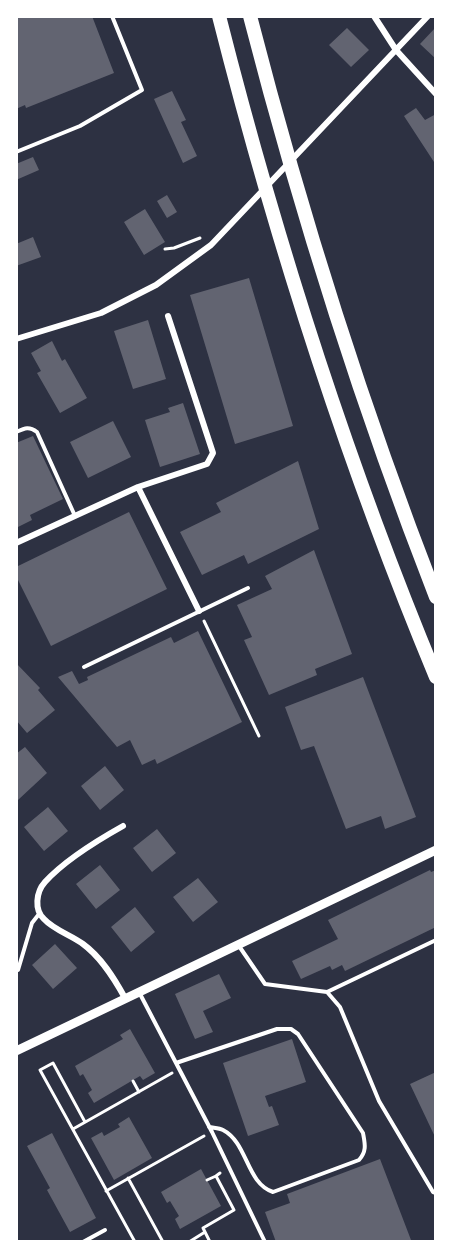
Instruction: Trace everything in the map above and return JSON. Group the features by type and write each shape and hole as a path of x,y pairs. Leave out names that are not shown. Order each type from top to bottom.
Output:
{"highway":[{"path":"219,16 279,235 308,328 364,492 435,677"},
{"path":"250,16 303,213 328,292 377,440 435,597"}],"street":[{"path":"374,16 396,50 435,94"},
{"path":"16,339 101,313 156,285 211,245 428,16"},
{"path":"16,543 138,487 207,464 213,453 168,316"},
{"path":"138,487 199,611"},
{"path":"123,826 91,844 43,883 36,904 39,914 45,921 84,944 100,960 125,998"},
{"path":"16,1051 435,850"}],"lane":[{"path":"16,152 80,126 142,90 112,16"},
{"path":"16,432 31,428 37,432 75,516"},
{"path":"84,667 248,588"},
{"path":"18,970 32,923 39,914"},
{"path":"238,945 266,984 327,992 435,940"},
{"path":"139,991 212,1132 265,1242"},
{"path":"327,992 340,1007 379,1101 435,1193"},
{"path":"176,1063 277,1029 291,1029 298,1034 363,1133 366,1145 364,1154 359,1160 273,1192 259,1184 237,1144 229,1135 223,1130 209,1127"},
{"path":"84,1242 105,1230"}],"path":[{"path":"165,249 206,235"},
{"path":"199,611 258,736"},
{"path":"85,1122 53,1063 40,1070 135,1242"},
{"path":"73,1130 179,1070"},
{"path":"133,1081 140,1092"},
{"path":"106,1191 212,1132"},
{"path":"207,1180 229,1168"},
{"path":"210,1242 203,1228 234,1210 216,1176"},
{"path":"128,1178 163,1242"},
{"path":"189,1242 205,1233"}],"building":[{"path":"16,16 92,16 114,73 26,108 25,105 16,109"},
{"path":"436,27 436,59 420,44"},
{"path":"347,28 369,50 351,67 329,45"},
{"path":"172,91 186,120 181,122 197,156 183,163 154,99"},
{"path":"416,108 425,120 436,114 434,162 404,116"},
{"path":"33,157 39,170 16,180 16,164"},
{"path":"167,195 177,212 167,218 157,201"},
{"path":"145,209 165,242 144,255 124,222"},
{"path":"33,237 41,257 16,266 16,244"},
{"path":"249,278 293,426 235,444 190,295"},
{"path":"148,320 166,379 133,389 114,331"},
{"path":"52,341 62,361 65,359 87,398 60,413 37,373 41,371 31,353"},
{"path":"183,403 200,454 160,467 145,420 170,412 168,408"},
{"path":"113,421 131,457 88,478 70,442"},
{"path":"33,436 63,499 30,515 32,520 16,528 16,443"},
{"path":"298,461 319,529 248,564 244,555 202,575 180,532 221,512 216,503"},
{"path":"129,512 167,589 51,646 16,576 16,567"},
{"path":"314,550 352,654 315,669 317,675 269,695 244,640 252,637 237,605 272,589 265,576"},
{"path":"198,631 242,722 157,764 155,759 142,765 130,740 117,747 58,677 72,671 79,684 88,680 87,677 171,637 174,643"},
{"path":"16,663 40,688 38,690 55,710 27,733 16,720"},
{"path":"363,677 416,817 385,829 381,816 346,829 314,746 301,750 285,707"},
{"path":"25,747 47,773 18,800 16,754"},
{"path":"105,766 124,790 100,810 81,786"},
{"path":"48,807 68,831 44,851 24,827"},
{"path":"157,829 176,853 152,872 133,848"},
{"path":"100,865 120,890 96,909 76,884"},
{"path":"430,870 431,872 436,870 436,927 345,971 342,965 332,970 330,966 301,979 292,961 338,939 328,920"},
{"path":"198,878 218,902 193,922 173,897"},
{"path":"135,907 155,932 131,952 111,927"},
{"path":"55,944 77,968 53,989 32,965"},
{"path":"219,974 231,998 203,1011 213,1032 195,1039 175,994"},
{"path":"130,1029 155,1073 143,1080 140,1076 94,1103 88,1093 92,1090 83,1074 80,1076 75,1066 123,1039 120,1035"},
{"path":"292,1039 306,1082 265,1096 269,1107 272,1106 279,1125 248,1136 223,1063"},
{"path":"436,1072 436,1139 410,1084"},
{"path":"129,1117 152,1158 114,1180 91,1138 102,1132 104,1136 120,1127 118,1124"},
{"path":"52,1133 96,1218 70,1232 27,1146"},
{"path":"380,1159 411,1240 405,1242 276,1242 265,1212 290,1203 287,1194"},
{"path":"201,1169 221,1206 180,1229 175,1219 179,1216 161,1192"}]}
